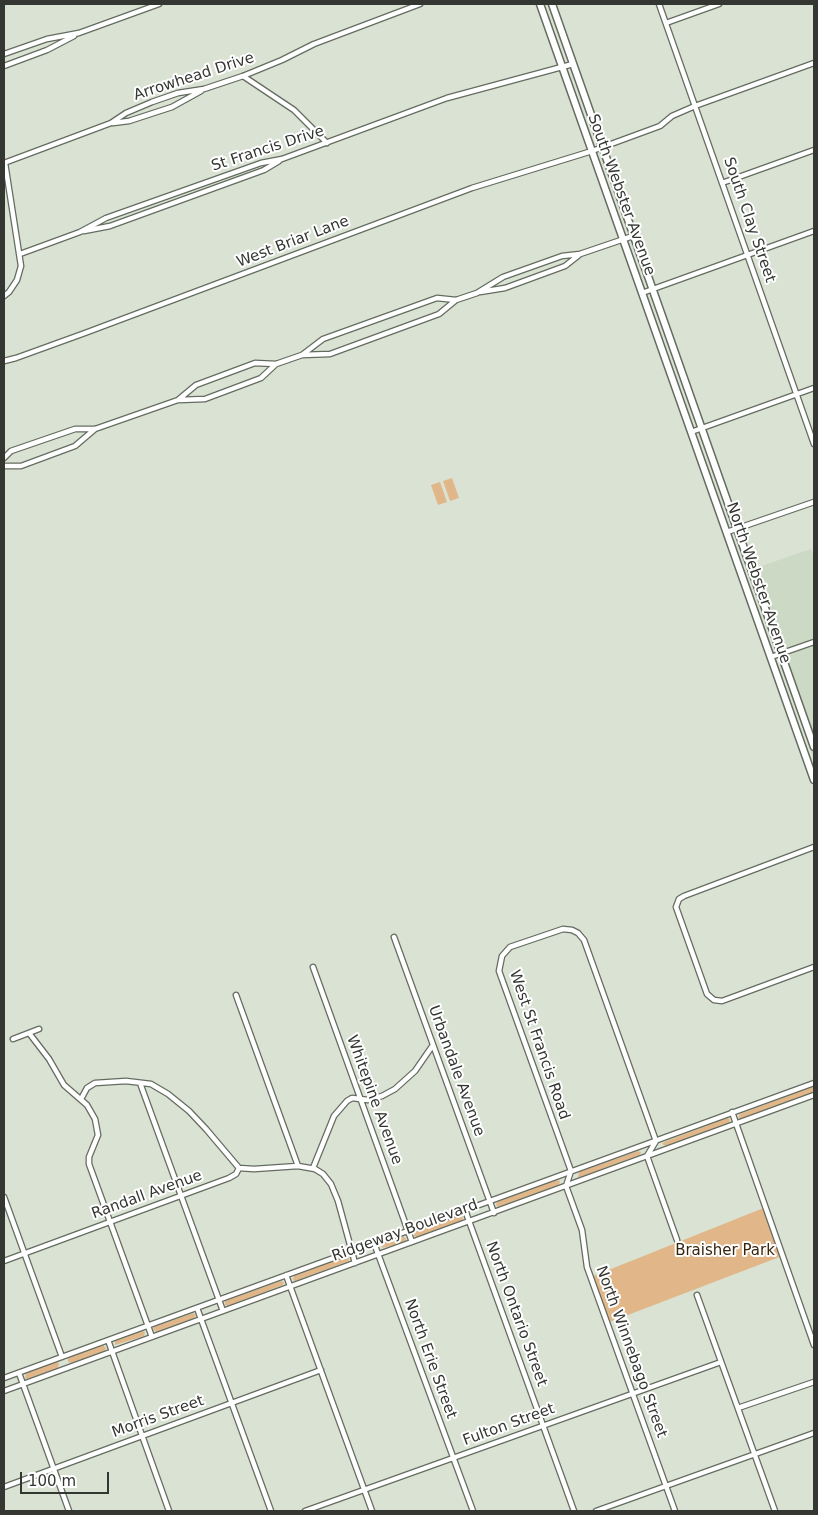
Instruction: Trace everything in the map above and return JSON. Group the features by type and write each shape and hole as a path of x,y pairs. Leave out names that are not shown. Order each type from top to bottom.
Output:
{"main road":[{"name":"South Webster Avenue","path":"540,4 678,395"},
{"name":"South Webster Avenue","path":"552,4 689,392"},
{"name":"North Webster Avenue","path":"689,392 814,747"},
{"name":"North Webster Avenue","path":"678,395 814,780"}],"street":[{"path":"4,66 47,50 80,33 159,4"},
{"name":"Arrowhead Drive","path":"4,163 111,123 126,112 152,102 178,93 204,89 242,76 282,60 314,44 420,4"},
{"name":"South Clay Street","path":"659,4 814,444"},
{"path":"666,23 719,4"},
{"path":"4,54 47,39 80,33"},
{"name":"West Briar Lane","path":"4,361 86,333 472,188 592,151 660,126 672,116 695,106 814,63"},
{"name":"St Francis Drive","path":"20,254 80,232 106,218 261,163 282,159 328,143 447,98 573,64"},
{"path":"242,76 294,110 328,143"},
{"path":"111,123 129,121 172,107 204,89"},
{"path":"722,183 814,150"},
{"path":"80,232 110,226 264,170 282,159"},
{"path":"4,163 21,266 17,280 10,292 4,296"},
{"path":"642,293 814,231"},
{"path":"477,293 503,277 562,256 580,254 633,236"},
{"path":"178,400 196,385 255,363 276,364 302,355 330,354 339,351 439,314 456,300 477,293 506,288 565,266 580,254"},
{"path":"302,355 323,339 402,310 437,298 456,300"},
{"path":"4,458 11,451 75,429 95,429 178,400 205,399 261,378 276,364"},
{"path":"692,432 814,388"},
{"path":"4,466 21,466 75,446 95,429"},
{"path":"726,532 814,502"},
{"path":"771,657 814,642"},
{"path":"814,848 682,897 677,903 677,911 707,994 711,998 718,1001 814,967"},
{"name":"West St Francis Road","path":"571,1171 499,971 502,956 510,948 556,930 572,930 578,933 584,940 656,1141"},
{"name":"Urbandale Avenue","path":"394,938 494,1212"},
{"name":"Whitepine Avenue","path":"313,967 412,1242"},
{"path":"236,995 298,1166"},
{"path":"13,1038 39,1029"},
{"path":"29,1033 49,1059 64,1085 81,1098 90,1110 97,1129 96,1140 89,1157 89,1164 152,1337"},
{"path":"313,1168 330,1124 339,1110 350,1099 368,1100 382,1096 405,1081 415,1071 433,1045"},
{"path":"81,1098 87,1088 95,1083 126,1081 151,1084 189,1111 239,1168 254,1169 298,1166 313,1168 327,1179 335,1193 355,1263"},
{"path":"140,1083 222,1311"},
{"name":"Ridgeway Boulevard","path":"4,1378 814,1083"},
{"name":"Ridgeway Boulevard","path":"4,1391 814,1095"},
{"path":"732,1112 814,1346"},
{"path":"656,1141 647,1156 677,1240"},
{"name":"Randall Avenue","path":"4,1261 229,1178 236,1174 239,1168"},
{"path":"566,1186 571,1171"},
{"name":"North Winnebago Street","path":"566,1186 582,1230 587,1267 675,1511"},
{"path":"4,1198 62,1357"},
{"name":"North Ontario Street","path":"465,1210 574,1511"},
{"name":"North Erie Street","path":"374,1243 473,1511"},
{"path":"286,1275 372,1511"},
{"path":"697,1295 775,1511"},
{"path":"197,1308 271,1511"},
{"path":"108,1340 169,1511"},
{"name":"Fulton Street","path":"305,1511 721,1362"},
{"name":"Morris Street","path":"4,1486 321,1370"},
{"path":"18,1373 69,1511"},
{"path":"738,1408 814,1382"},
{"path":"596,1511 814,1433"}],"shaded area":[{"path":"811,549 814,558 814,760 747,571"}],"green space":[{"path":"452,478 459,498 450,501 443,481"},
{"path":"440,482 447,502 438,505 431,485"},
{"path":"814,1086 814,1092 742,1119 738,1118 740,1114"},
{"path":"727,1118 730,1119 729,1123 666,1146 662,1144 664,1142"},
{"path":"638,1151 641,1152 640,1155 578,1177 579,1172"},
{"path":"556,1180 560,1181 559,1185 498,1207 496,1205 497,1202"},
{"name":"Braisher Park","path":"766,1207 782,1256 607,1323 591,1277"},
{"path":"461,1215 463,1217 462,1221 417,1237 414,1236 415,1232"},
{"path":"403,1236 406,1239 405,1242 382,1248 383,1243"},
{"path":"345,1257 349,1258 349,1261 295,1281 293,1280 294,1276"},
{"path":"281,1281 284,1282 283,1285 228,1306 225,1305 225,1301"},
{"path":"193,1313 196,1315 194,1318 156,1332 153,1329 154,1327"},
{"path":"142,1331 145,1332 144,1336 115,1345 115,1341"},
{"path":"103,1345 106,1348 105,1351 71,1363 68,1362 68,1358"},
{"path":"56,1362 59,1363 58,1368 27,1379 25,1378 26,1373"}]}
